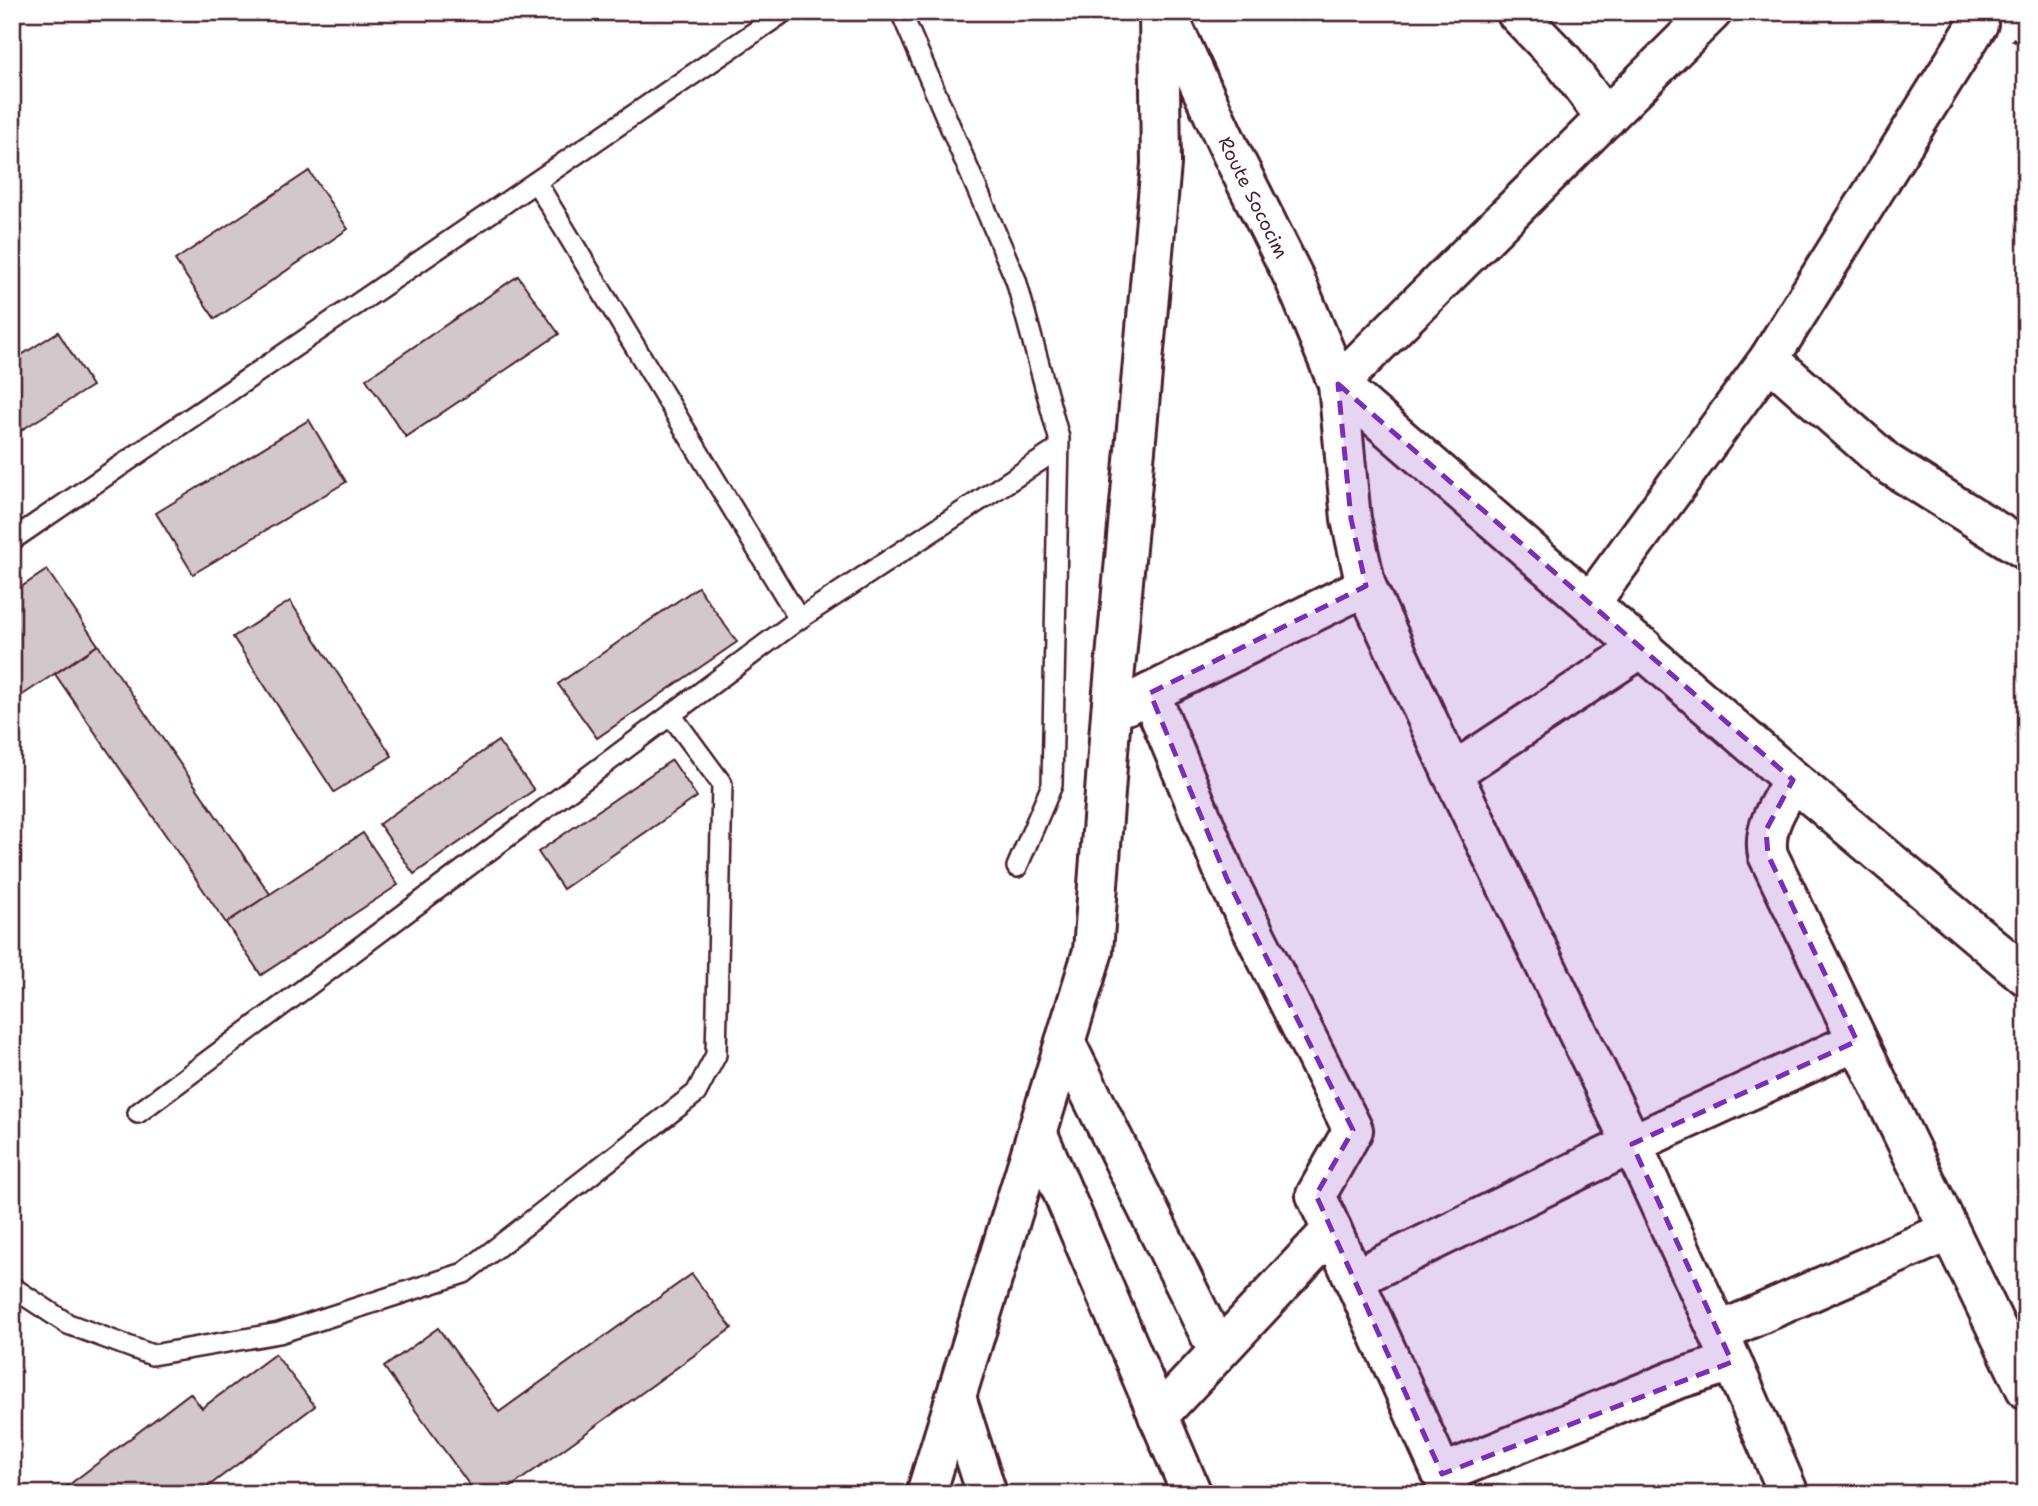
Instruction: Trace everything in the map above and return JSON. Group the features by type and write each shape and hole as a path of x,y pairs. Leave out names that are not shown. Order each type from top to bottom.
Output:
{"street":[{"path":"926,1494 1093,951 1111,713 1161,164 1159,12"},
{"name":"Route Sococim","path":"1166,12 1231,152 1295,280 1338,384"},
{"path":"1516,12 1564,62 1606,118"},
{"path":"1338,384 1712,12"},
{"path":"1591,603 1769,359 1978,24"},
{"path":"1769,359 1887,463 2026,550"},
{"path":"1338,384 1351,519 1366,586 1452,773 1632,1144 1726,1347 1789,1494"},
{"path":"1338,384 1793,779 2026,976"},
{"path":"1111,713 1366,586"},
{"path":"1452,773 1643,647"},
{"path":"1150,693 1227,878 1353,1130 1316,1195 1446,1484 1675,1380 1726,1347 1949,1231"},
{"path":"1793,779 1766,830 1768,855 2026,1390"},
{"path":"1354,1279 1632,1144 1857,1041"},
{"path":"1065,1042 1218,1352"},
{"path":"1037,1132 1192,1494"},
{"path":"1158,1416 1332,1230"},
{"path":"956,1396 987,1494"}],"lane":[{"path":"12,540 784,12"},
{"path":"901,12 1016,280 1059,438 1052,785 1017,867"},
{"path":"536,182 799,619"},
{"path":"138,1113 799,619 1058,449"},
{"path":"12,1287 68,1324 152,1355 279,1333 464,1273 696,1093 716,1055 722,784 671,715"}],"highlighted area":[{"path":"1338,384 1793,780 1766,830 1768,855 1857,1041 1632,1144 1732,1362 1442,1474 1316,1195 1353,1130 1227,879 1150,693 1366,586 1351,519"}],"building":[{"path":"309,171 348,229 215,319 175,260"},
{"path":"518,276 559,334 406,437 366,379"},
{"path":"58,332 92,386 12,436 12,361"},
{"path":"309,420 346,482 193,574 156,513"},
{"path":"47,570 98,645 12,702 12,593"},
{"path":"698,587 737,642 597,738 558,684"},
{"path":"290,601 392,756 334,792 233,637"},
{"path":"98,645 270,894 226,923 55,674"},
{"path":"498,741 534,790 414,874 379,824"},
{"path":"672,760 697,797 563,889 538,852"},
{"path":"363,833 398,885 261,975 226,923"},
{"path":"692,1274 732,1328 501,1494 476,1494 384,1367 438,1328 499,1412"},
{"path":"275,1354 315,1406 198,1494 57,1494 190,1393 202,1408"}]}
